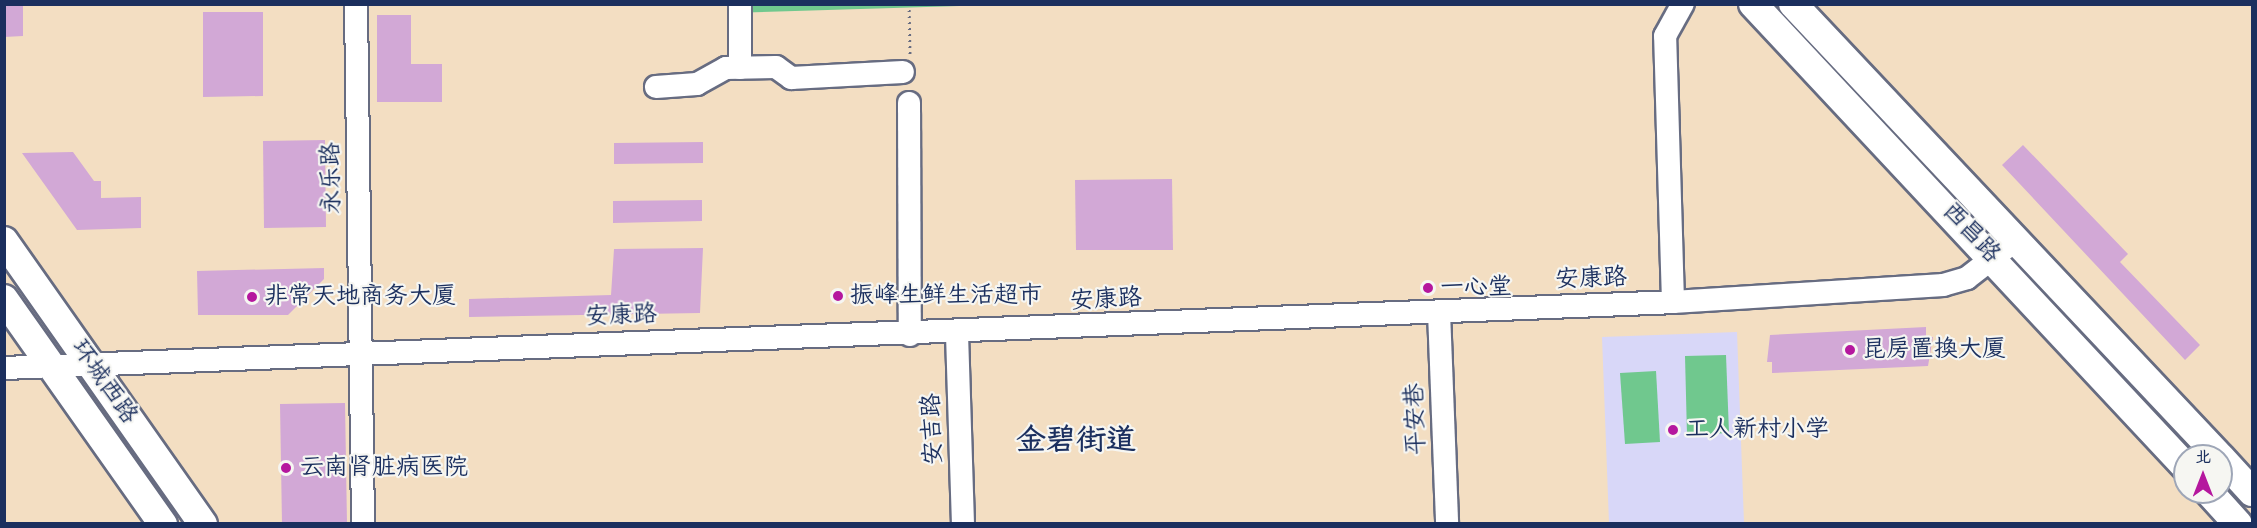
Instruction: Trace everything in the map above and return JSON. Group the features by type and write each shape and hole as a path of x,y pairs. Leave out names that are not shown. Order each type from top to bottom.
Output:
{"main road":[{"name":"西昌路","path":"1753,4 2207,444"},
{"name":"西昌路","path":"1793,4 2005,249 2173,451"},
{"name":"环城西路","path":"4,241 203,524"},
{"name":"环城西路","path":"4,299 163,524"},
{"name":"西昌路","path":"2233,471 2253,492"},
{"path":"2220,504 2238,524"}],"street":[{"name":"永乐路","path":"356,4 363,524"},
{"path":"740,4 740,68"},
{"path":"1673,302 1665,36 1683,4"},
{"path":"656,87 697,84 726,68 776,67 791,78 903,72"},
{"path":"909,103 910,335"},
{"name":"安康路","path":"4,368 362,350 957,334 1673,302 1943,285 1967,278 2005,249"},
{"name":"平安巷","path":"1439,312 1447,524"},
{"name":"安吉路","path":"957,334 963,524"}],"shaded area":[{"name":"工人新村小学","path":"1737,332 1744,523 1609,523 1602,337"}],"green space":[{"path":"728,4 992,5 728,13"},
{"path":"1726,355 1729,433 1687,435 1685,356"},
{"path":"1656,371 1660,442 1625,444 1620,373"}],"building":[{"path":"4,4 23,4 23,36 4,37"},
{"path":"203,12 263,12 263,96 203,97"},
{"path":"377,15 411,15 411,64 442,64 442,102 377,102"},
{"path":"325,140 326,227 264,228 263,141"},
{"path":"703,142 703,163 614,164 614,143"},
{"path":"2023,145 2128,254 2120,262 2200,345 2185,360 2002,165"},
{"path":"73,152 94,181 101,181 101,198 141,197 141,228 77,230 22,153"},
{"path":"1172,179 1173,250 1076,250 1075,180"},
{"path":"702,200 702,221 613,223 613,201"},
{"path":"703,248 700,313 469,317 469,299 611,295 614,249"},
{"name":"非常天地商务大厦","path":"324,268 324,279 288,315 198,315 197,271"},
{"name":"昆房置换大厦","path":"1926,327 1926,337 1933,337 1928,366 1772,373 1772,362 1767,362 1770,335"},
{"path":"345,403 347,524 282,524 280,404"}],"place":[{"name":"一心堂","path":"1428,288"},
{"name":"振峰生鲜生活超市","path":"838,296"},
{"name":"非常天地商务大厦","path":"252,297"},
{"name":"昆房置换大厦","path":"1850,350"},
{"name":"工人新村小学","path":"1673,430"},
{"name":"云南肾脏病医院","path":"286,468"}],"district":[{"name":"金碧街道","path":"1076,441"}]}
